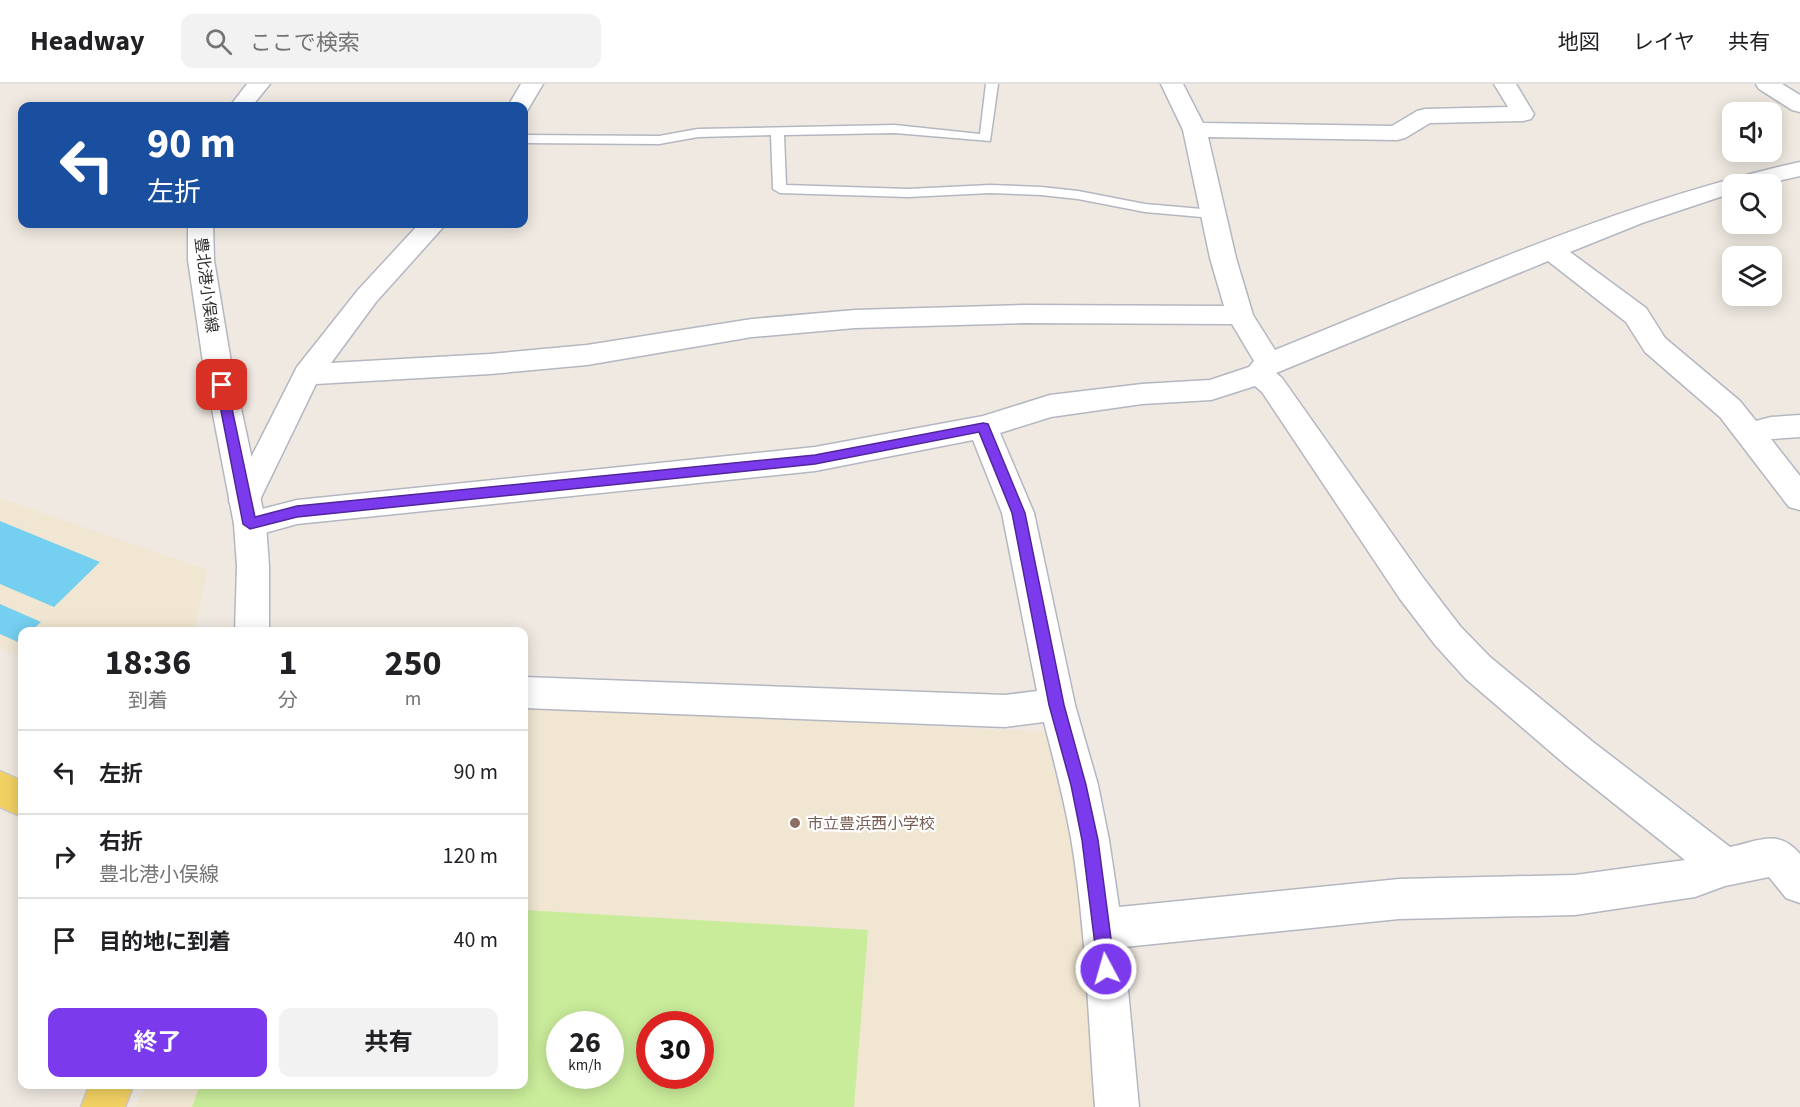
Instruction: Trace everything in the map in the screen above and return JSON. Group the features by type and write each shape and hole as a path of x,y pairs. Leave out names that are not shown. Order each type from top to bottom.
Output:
{"main road":[{"path":"0,789 18,797"},
{"path":"104,1107 110,1089"}],"street":[{"path":"244,102 259,84"},
{"path":"521,102 532,84"},
{"path":"1172,84 1195,130 1223,258 1240,315 1272,386 1412,589 1448,636 1478,668 1580,754 1725,867"},
{"path":"1195,130 1397,133 1425,116 1523,114 1505,84"},
{"path":"1767,84 1800,105"},
{"path":"1779,174 1800,169"},
{"path":"430,228 367,296 307,374 247,512 297,512 815,459 983,427 1050,406 1142,394 1211,390 1633,218 1722,189"},
{"name":"豊北港小俣線","path":"200,228 201,260 217,362 247,512 253,566 252,627"},
{"path":"1552,251 1636,315 1655,345 1712,392 1751,434 1800,498"},
{"path":"307,374 490,364 555,358 752,328 855,319 1024,314 1240,315"},
{"path":"1751,434 1771,428 1800,426"},
{"path":"983,427 1018,513 1057,705 1081,796 1102,929 1118,1107"},
{"path":"528,693 1005,711 1057,705"},
{"path":"1102,929 1399,899 1575,895 1695,878 1725,867 1792,864"}],"lane":[{"path":"528,139 659,140 698,134 895,129 986,138 992,84"},
{"path":"777,131 780,189 908,193 990,189 1041,190 1144,208 1213,214"}],"shaded area":[{"path":"0,498 207,570 196,627 18,627 18,655 0,648"},
{"name":"市立豊浜西小学校","path":"528,706 1045,732 1088,915 1095,1107 136,1107 143,1089 528,1089"}],"green space":[{"path":"528,910 868,930 854,1107 192,1107 199,1089 528,1089"}],"water":[{"path":"0,521 100,562 54,607 0,584"},
{"path":"0,604 41,622 35,627 18,627 18,642 0,634"}],"place":[{"name":"市立豊浜西小学校","path":"795,823"}],"route":[{"path":"222,385 250,524 297,512 815,459 914,442 983,427 1018,513 1057,705 1079,785 1090,840 1106,969"}]}
